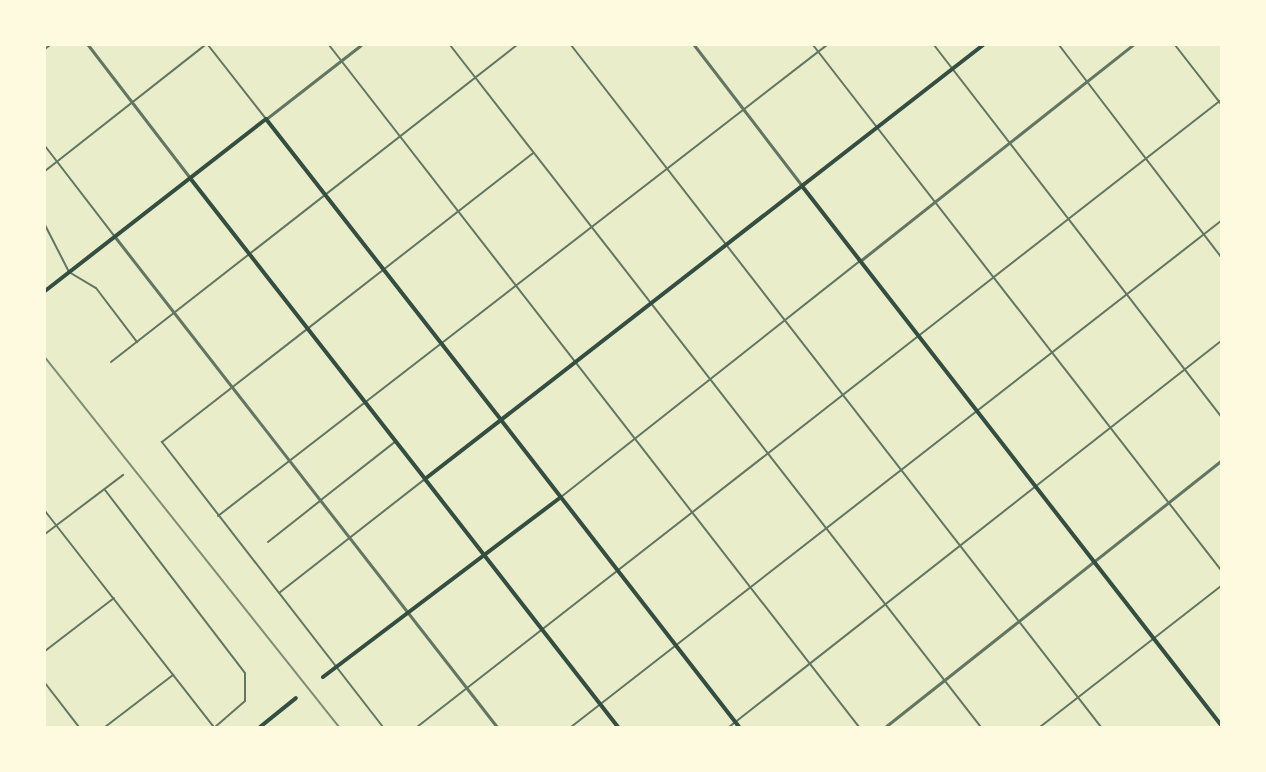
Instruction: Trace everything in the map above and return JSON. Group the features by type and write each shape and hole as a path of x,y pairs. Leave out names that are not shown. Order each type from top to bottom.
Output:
{"main road":[{"path":"425,479 983,45"},
{"path":"45,291 266,119 739,727"},
{"path":"190,178 618,727"},
{"path":"801,186 1221,724"},
{"path":"324,676 561,497"},
{"path":"260,727 296,698"}],"street":[{"path":"45,49 50,45"},
{"path":"87,45 190,178"},
{"path":"45,171 207,45 266,119 361,45"},
{"path":"329,45 859,727"},
{"path":"450,45 981,727"},
{"path":"111,362 517,45"},
{"path":"571,45 1101,727"},
{"path":"694,45 801,186"},
{"path":"813,45 1221,570"},
{"path":"218,516 291,463 827,45"},
{"path":"934,45 1221,416"},
{"path":"1059,45 1221,257"},
{"path":"561,497 1132,45"},
{"path":"417,727 996,279 1220,102 1175,45"},
{"path":"45,146 497,727"},
{"path":"383,727 162,442 534,153"},
{"path":"571,727 827,530 1221,221"},
{"path":"45,225 69,272 96,288 137,342"},
{"path":"729,727 1037,488 1221,341"},
{"path":"885,727 1171,505 1221,461"},
{"path":"45,534 123,475"},
{"path":"279,593 425,479"},
{"path":"45,511 214,727 245,701 245,673 105,490"},
{"path":"268,542 320,501"},
{"path":"1040,727 1221,586"},
{"path":"45,651 114,598"},
{"path":"105,727 173,675"},
{"path":"45,682 80,727"}],"lane":[{"path":"320,501 396,442"}],"railway":[{"path":"45,357 339,727"}]}
